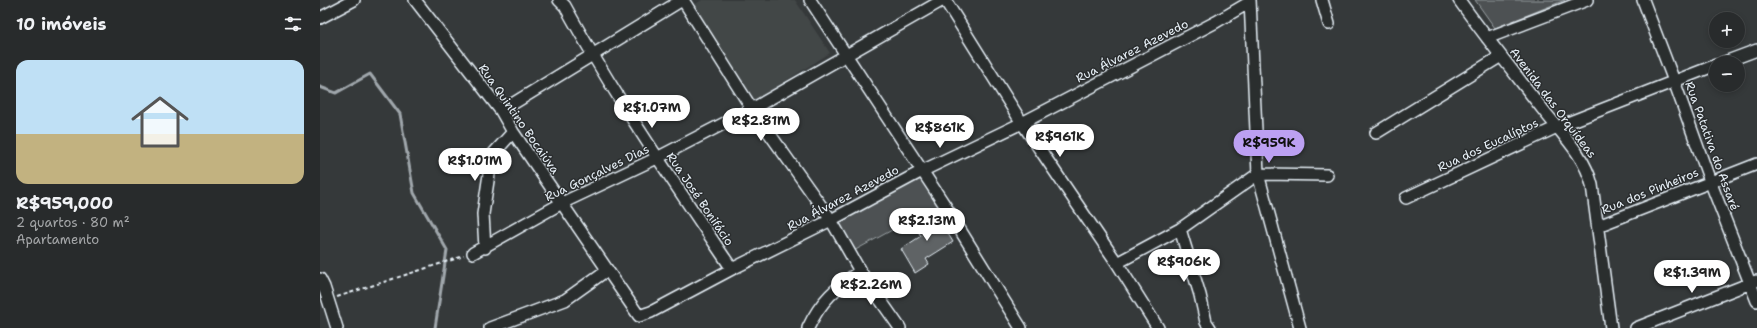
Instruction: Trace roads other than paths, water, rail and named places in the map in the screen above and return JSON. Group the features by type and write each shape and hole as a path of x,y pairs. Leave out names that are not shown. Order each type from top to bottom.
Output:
{"street":[{"path":"320,18 354,0"},
{"name":"Rua Quintino Bocaiúva","path":"415,0 501,111 513,132 639,316"},
{"path":"501,111 592,54 683,0 752,109 831,220 860,271 900,328"},
{"path":"810,0 944,204 1021,328"},
{"path":"944,0 1022,123 1117,263 1158,328"},
{"name":"Rua Gonçalves Dias","path":"473,253 485,248 562,203 657,158 752,109 846,54 944,0"},
{"path":"1322,0 1329,24"},
{"name":"Avenida das Orquídeas","path":"1459,0 1588,169 1598,226 1611,328"},
{"path":"1487,38 1587,0"},
{"name":"Rua Patativa do Assaré","path":"1643,0 1674,80 1710,181 1754,282 1757,301"},
{"path":"1250,1 1258,174 1300,328"},
{"name":"Rua Álvarez Azevedo","path":"639,316 651,312 732,269 831,220 922,171 1022,123 1216,22 1250,1"},
{"name":"Rua José Bonifácio","path":"565,2 592,54 657,158 732,269"},
{"path":"1741,56 1757,50"},
{"path":"1376,132 1501,56"},
{"name":"Rua dos Eucalíptos","path":"1406,198 1556,127 1709,68"},
{"path":"485,248 483,214 491,161 494,153 513,132"},
{"name":"Rua dos Pinheiros","path":"1598,226 1710,181 1757,164"},
{"path":"1117,263 1180,229 1258,174 1327,175"},
{"path":"1180,229 1200,295 1206,322 1210,328"},
{"path":"490,328 565,300 607,270"},
{"path":"808,328 814,316 835,288 860,271"},
{"path":"320,278 337,328"},
{"path":"1636,328 1754,282"}],"waterway":[{"path":"320,87 336,93 370,74 400,114 414,193 447,250 435,328"}]}
